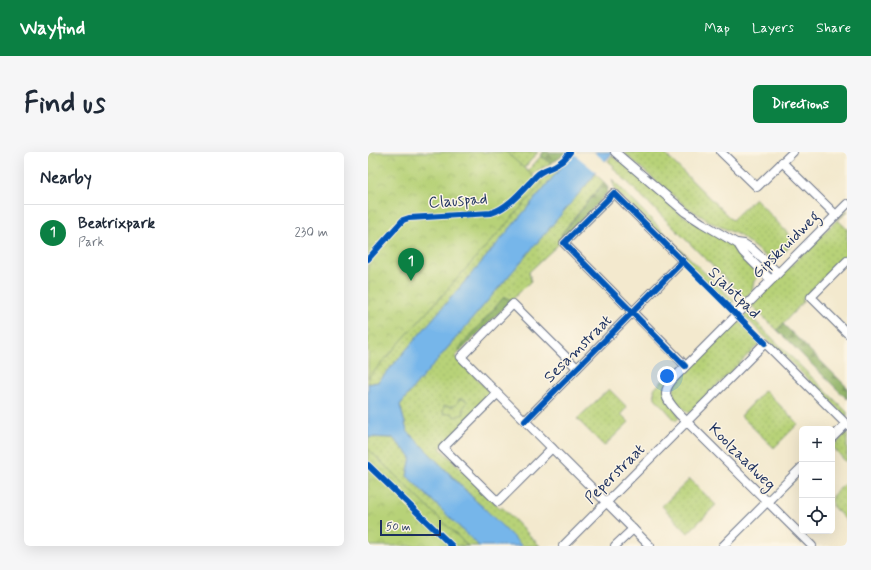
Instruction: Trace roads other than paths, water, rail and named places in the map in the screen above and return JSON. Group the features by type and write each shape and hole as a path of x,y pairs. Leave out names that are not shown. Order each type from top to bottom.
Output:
{"street":[{"path":"616,152 685,212 737,243 744,244 752,248 778,273"},
{"path":"721,152 756,187 792,152"},
{"path":"782,162 836,215"},
{"name":"Sesamstraat","path":"525,421 577,368 633,313 684,262 614,193 564,243 633,313"},
{"name":"Gipskruidweg","path":"746,306 847,204"},
{"path":"737,243 743,252 772,280"},
{"path":"847,261 811,297 847,333"},
{"path":"577,368 513,304 461,357 650,546"},
{"name":"Koolzaadweg","path":"746,306 670,381 667,386 666,396 668,402 687,422 812,546"},
{"path":"633,313 686,366"},
{"name":"Koolzaadweg","path":"687,422 765,344 846,425"},
{"path":"497,394 443,448 498,502 552,448"},
{"name":"Peperstraat","path":"563,546 687,422"},
{"path":"835,435 846,425"},
{"path":"723,546 799,470"},
{"path":"615,546 633,529"}],"water":[{"path":"576,152 613,152 400,405 407,431 522,546 479,546 407,476 411,457 393,438 370,437 368,440 368,384 378,382 382,378 564,164"}],"place":[{"name":"Beatrixpark","path":"411,281"}]}
